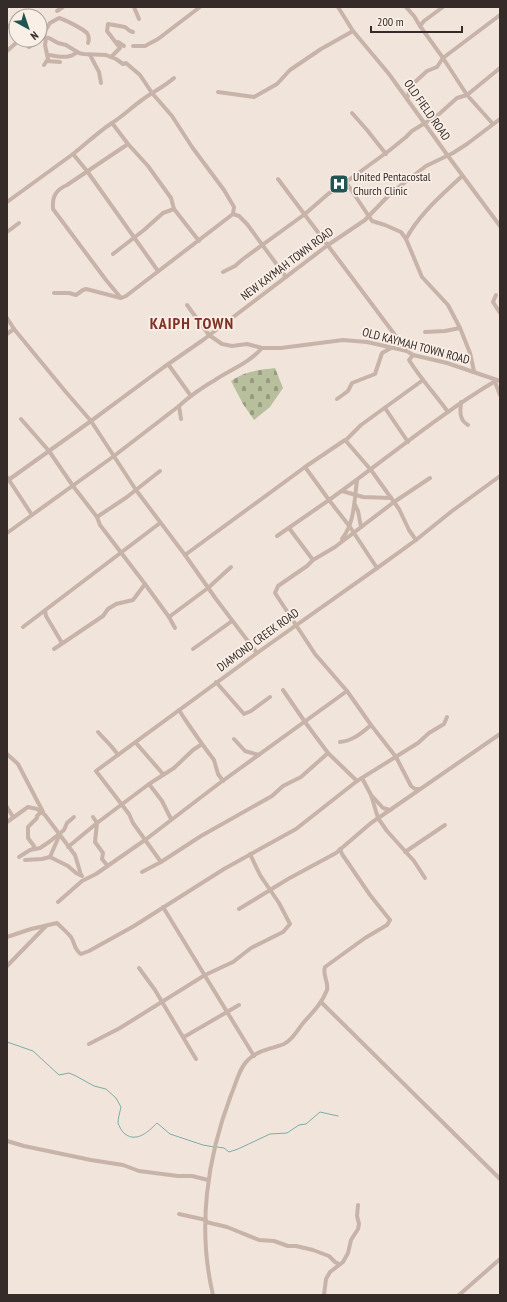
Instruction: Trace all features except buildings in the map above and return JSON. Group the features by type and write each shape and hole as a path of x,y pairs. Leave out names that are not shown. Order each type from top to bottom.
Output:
{"street":[{"path":"57,11 63,7"},
{"path":"134,7 139,19"},
{"path":"133,46 145,46 158,39 200,7"},
{"name":"OLD FIELD ROAD","path":"338,7 353,31 383,66 500,226"},
{"path":"406,7 414,16 467,94 494,124"},
{"path":"420,26 424,21 443,7"},
{"path":"407,99 410,88 427,70 437,67 443,58 500,15"},
{"path":"48,26 50,23 59,18 74,24 88,34 88,43"},
{"path":"124,46 114,41 107,31 108,24 125,27 133,32"},
{"path":"104,27 106,35 118,44 120,50 111,57"},
{"path":"218,92 254,98 277,84 290,70 321,49 353,31"},
{"path":"48,38 66,45 77,52 90,55 106,55 120,63 126,63 140,75 152,93 172,116 192,147 224,190 234,208 234,214"},
{"path":"44,65 47,61 48,55 46,48"},
{"path":"48,55 69,57 73,56 77,52"},
{"path":"90,55 99,72 101,83"},
{"path":"47,61 60,62"},
{"path":"223,272 235,266 305,214 328,194 386,154 406,138 412,131 438,114 457,98 467,94 500,68"},
{"path":"7,202 89,142 98,132 152,93 165,86 174,78"},
{"path":"352,113 386,154"},
{"name":"NEW KAYMAH TOWN ROAD","path":"8,479 209,336 286,276 369,217 391,193 426,166 448,156 467,144 500,119"},
{"path":"112,123 128,144 148,166 171,198 174,209 199,241"},
{"path":"121,298 53,208 54,195 59,189 128,144"},
{"path":"73,154 87,171 133,238 158,271"},
{"path":"406,239 427,211 462,176"},
{"path":"278,179 407,351"},
{"path":"346,182 372,221 400,232 406,239 422,277 448,305 460,328 470,353 474,371"},
{"path":"113,254 152,224 163,213 174,209"},
{"path":"54,293 69,293 76,295 86,289 121,298 126,296 234,214"},
{"path":"234,214 247,224 286,276"},
{"path":"7,232 19,223"},
{"path":"496,295 493,302 500,313"},
{"path":"187,305 209,336"},
{"path":"7,318 14,329 91,421 136,490 232,621 257,652"},
{"path":"425,332 460,328"},
{"path":"7,334 14,329"},
{"name":"OLD KAYMAH TOWN ROAD","path":"209,336 225,345 237,346 247,344 262,348 281,348 343,340 367,342 407,351 413,355 474,371 497,381"},
{"path":"7,533 114,456 191,396 216,379 245,363 256,355 262,348"},
{"path":"337,399 348,391 352,384 375,374 382,353 392,348"},
{"path":"413,355 409,360 418,374 448,412"},
{"path":"168,364 191,396"},
{"path":"185,555 305,467 346,440 361,425 423,380"},
{"path":"277,536 357,481 461,402 497,381 500,396"},
{"path":"461,402 461,416 464,422 468,425"},
{"path":"179,406 181,419"},
{"path":"384,408 408,442"},
{"path":"21,419 49,451 97,517 100,525 169,617 175,628"},
{"path":"346,440 371,470 394,502 416,540"},
{"path":"305,467 350,527 377,568"},
{"path":"97,517 160,471"},
{"path":"419,789 415,789 411,786 396,757 347,691 315,654 276,596 275,591 278,586 307,566 313,560 335,547 394,502 430,478"},
{"path":"8,479 32,515"},
{"name":"DIAMOND CREEK ROAD","path":"161,862 122,805 96,771 136,743 257,652 377,568 416,540 452,511 499,479"},
{"path":"335,547 343,539 350,527 355,505 357,481"},
{"path":"342,491 355,495 391,498"},
{"path":"355,505 358,511 361,527"},
{"path":"23,627 160,522"},
{"path":"288,528 313,560"},
{"path":"169,617 208,588 231,567"},
{"path":"54,649 62,642 97,620 116,604 133,600 145,584"},
{"path":"45,611 46,616 62,642"},
{"path":"193,649 232,621"},
{"path":"216,682 244,714 251,711 270,697"},
{"path":"283,690 328,753 356,782"},
{"path":"58,902 85,879 96,874 145,840 223,780 347,691"},
{"path":"179,710 214,760 218,774 223,780"},
{"path":"7,937 57,922 72,940 76,951 80,954 89,951 134,926 250,854 306,822 356,782 425,738 429,733 444,724 447,717"},
{"path":"340,742 345,742 363,733 371,725"},
{"path":"98,732 110,743 118,755"},
{"path":"238,909 313,865 329,858 378,818 500,734"},
{"path":"234,739 245,751 259,755"},
{"path":"136,743 163,774"},
{"path":"68,847 149,784 174,768 193,750 202,744"},
{"path":"142,872 161,862 201,836 272,796 283,786 300,777 328,753"},
{"path":"7,754 18,764 43,813 74,855 81,875"},
{"path":"362,778 371,795 378,818 386,831 414,861 425,878"},
{"path":"149,784 162,801 171,819"},
{"path":"371,795 383,808 390,810"},
{"path":"7,822 35,802 39,804"},
{"path":"7,806 14,818"},
{"path":"28,807 37,809 43,813"},
{"path":"33,850 34,846 28,838 28,827 37,818 37,816 43,813"},
{"path":"19,857 30,850 40,848 59,834 64,830 67,823 74,816"},
{"path":"92,817 97,823 96,842 103,853 102,860 107,865"},
{"path":"405,852 446,825"},
{"path":"50,857 59,834"},
{"path":"213,1295 207,1252 206,1221 208,1180 212,1154 222,1118 238,1077 247,1060 261,1050 284,1044 292,1039 321,1002 327,986 324,974 325,967 390,922 370,895 340,849"},
{"path":"89,1044 205,976 233,962 251,948 282,932 290,924 279,903 260,875 250,854"},
{"path":"26,860 50,857 68,866 85,879"},
{"path":"163,907 254,1056"},
{"path":"7,966 46,926"},
{"path":"140,968 184,1037 196,1059"},
{"path":"321,1002 500,1179"},
{"path":"184,1037 239,1005"},
{"path":"7,1141 91,1160 123,1165 140,1171 178,1176 192,1176 208,1180"},
{"path":"324,1295 326,1279 330,1272 343,1262 348,1252 351,1240 358,1229 358,1205"},
{"path":"178,1214 227,1227 259,1240 274,1241 288,1246 296,1246 313,1250 329,1256 334,1262 339,1264"},
{"path":"459,1295 500,1259"}],"green space":[{"path":"275,368 283,388 270,407 254,420 243,404 231,381 247,373"}],"waterway":[{"path":"7,1042 33,1051 59,1075 69,1073 94,1086 106,1089 116,1098 121,1107 118,1123 125,1134 138,1137 157,1123 170,1134 214,1147"},
{"path":"217,1147 224,1148 229,1152 270,1134 287,1133 299,1125 306,1124 320,1112 338,1116"}],"place":[{"name":"United Pentacostal Church Clinic","path":"339,184"}],"district":[{"name":"KAIPH TOWN","path":"192,323"}]}
